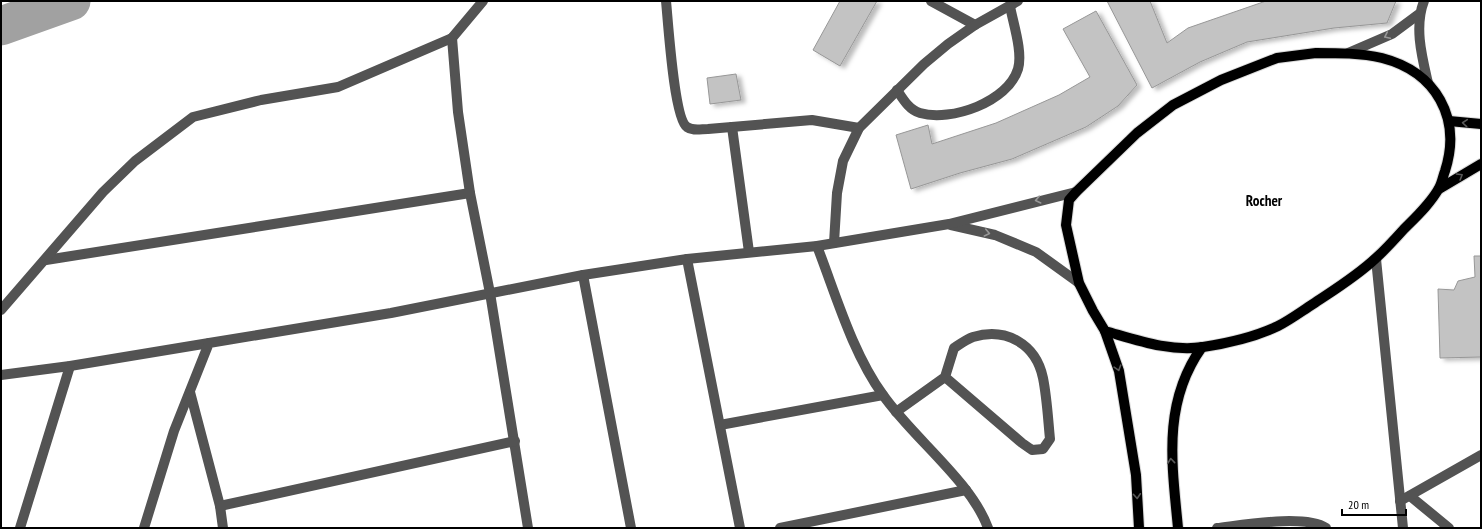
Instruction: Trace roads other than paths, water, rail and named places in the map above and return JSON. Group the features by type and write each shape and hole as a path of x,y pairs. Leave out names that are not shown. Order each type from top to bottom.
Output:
{"main road":[{"path":"1139,528 1136,475 1119,371 1105,331 1079,283 1066,224 1069,200 1076,192 1137,134 1173,106 1221,80 1277,58 1316,52 1348,53 1382,58 1408,70 1428,84 1443,102 1449,122 1451,139 1449,156 1439,189"},
{"path":"1449,122 1481,124"},
{"path":"1105,331 1151,344 1177,348 1202,347 1244,339 1279,325 1340,286 1376,259 1419,214 1439,189 1481,164"},
{"path":"1178,528 1171,453 1174,425 1178,396 1185,376 1202,347"}],"street":[{"path":"1,310 46,260 103,192 135,161 193,117 261,100 338,87 452,38 483,1"},
{"path":"666,1 674,82 682,120 686,126 692,129 708,130 812,120 859,128"},
{"path":"931,1 976,25"},
{"path":"1424,1 1419,14 1420,44 1428,84"},
{"path":"834,243 837,192 843,161 859,128 897,90 948,44 976,25 1014,3 1020,58 1013,81 1001,93 984,104 969,110 934,115 919,113 906,104 897,90"},
{"path":"1348,53 1392,34 1419,14"},
{"path":"452,38 458,112 470,193 490,293 528,528"},
{"path":"732,127 749,252"},
{"path":"1,375 70,366 391,313 584,275 687,259 817,246 949,224 1076,192"},
{"path":"46,260 470,193"},
{"path":"949,224 995,235 1036,252 1079,283"},
{"path":"817,246 866,370 896,412 966,490 984,516 988,528"},
{"path":"687,259 740,528"},
{"path":"1376,259 1403,528"},
{"path":"584,275 631,528"},
{"path":"896,412 945,377 954,348 972,337 997,333 1018,340 1036,358 1043,378 1050,439 1043,449 1032,450 945,377"},
{"path":"144,528 174,431 209,342"},
{"path":"20,528 70,366"},
{"path":"190,392 220,506 223,528"},
{"path":"720,425 883,395"},
{"path":"220,506 515,441"},
{"path":"1400,501 1481,455"},
{"path":"780,528 966,490"},
{"path":"1410,496 1449,528"},
{"path":"1217,528 1263,522 1303,522 1326,528"}],"waterway":[{"path":"1,26 71,1"}],"district":[{"name":"Rocher","path":"1264,201"}]}
